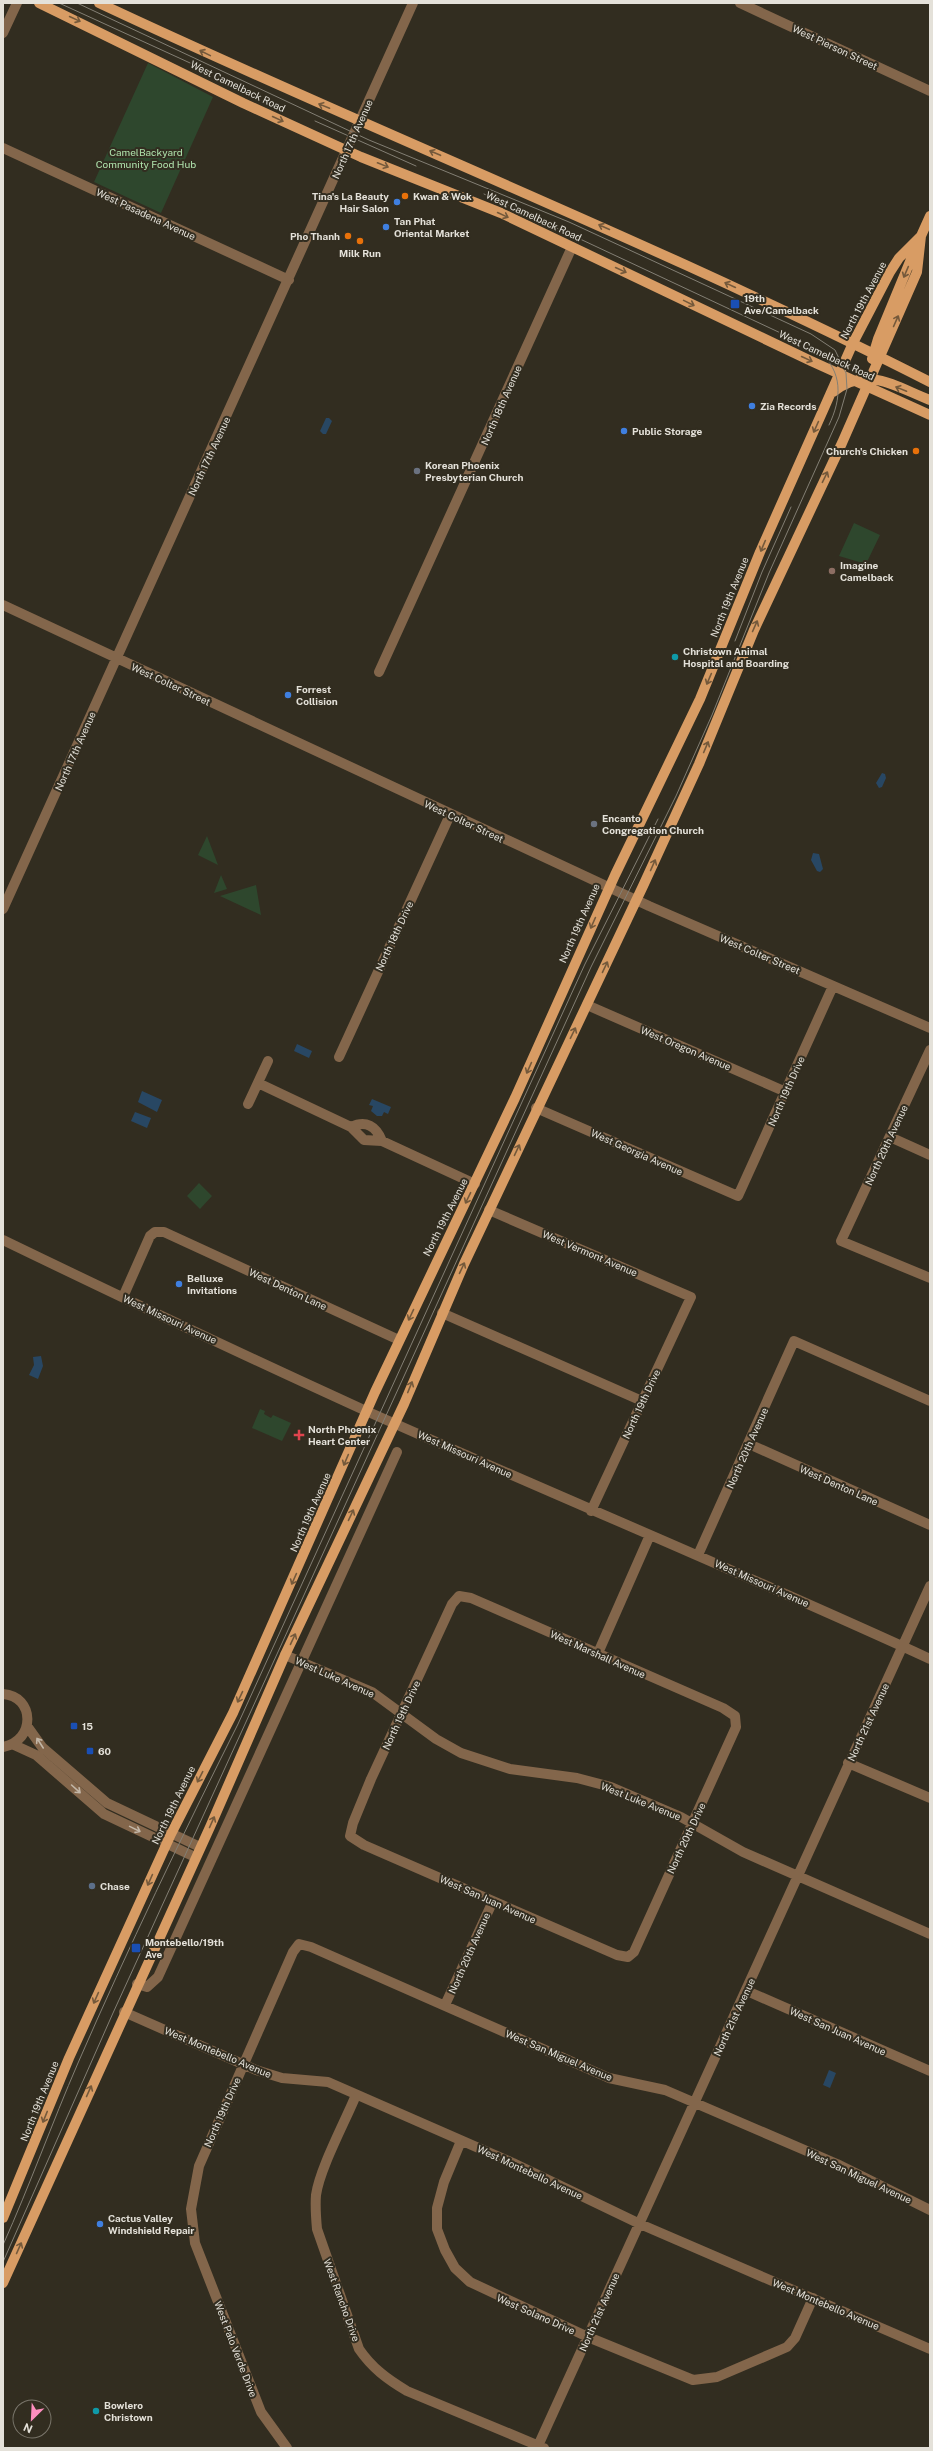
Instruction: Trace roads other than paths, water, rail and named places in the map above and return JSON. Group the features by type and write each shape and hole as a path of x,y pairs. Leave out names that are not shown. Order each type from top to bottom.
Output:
{"main road":[{"name":"West Camelback Road","path":"39,3 233,98 347,150 500,213 852,380 869,383 881,394 930,415"},
{"name":"West Camelback Road","path":"99,3 220,60 585,218 853,343 930,382"},
{"name":"North 19th Avenue","path":"3,2283 285,1655 395,1423 442,1313 536,1108 587,1005 636,900 716,724 754,630 869,383 877,355 917,272 921,236 930,216"},
{"name":"North 19th Avenue","path":"3,2218 69,2058 166,1844 258,1658 366,1411 475,1184 608,888 700,699 760,552 833,392 853,343 899,258 921,236"},
{"path":"833,392 852,380"},
{"path":"869,383 930,400"}],"street":[{"path":"3,33 17,3"},
{"name":"North 17th Avenue","path":"3,909 289,280 413,3"},
{"name":"West Pierson Street","path":"740,3 930,91"},
{"name":"West Pasadena Avenue","path":"3,148 289,280"},
{"name":"North 18th Avenue","path":"379,672 572,247"},
{"name":"West Colter Street","path":"3,605 608,888 930,1028"},
{"name":"North 18th Drive","path":"339,1057 450,815"},
{"name":"North 19th Drive","path":"738,1196 833,986"},
{"name":"West Oregon Avenue","path":"587,1005 786,1092"},
{"name":"North 20th Avenue","path":"930,1050 842,1240 930,1278"},
{"path":"248,1104 268,1061"},
{"path":"258,1083 351,1127 364,1140 382,1141 475,1184"},
{"name":"West Georgia Avenue","path":"536,1108 738,1196"},
{"path":"351,1127 359,1124 369,1125 379,1134 382,1141"},
{"path":"890,1137 930,1155"},
{"name":"West Vermont Avenue","path":"489,1210 691,1297"},
{"name":"West Denton Lane","path":"123,1297 150,1236 155,1232 171,1236 399,1340"},
{"name":"West Missouri Avenue","path":"3,1240 366,1411 591,1510 698,1555 930,1659"},
{"name":"North 19th Drive","path":"591,1510 691,1297"},
{"path":"442,1313 642,1401"},
{"name":"North 20th Avenue","path":"698,1555 794,1341 930,1401"},
{"name":"West Denton Lane","path":"749,1444 930,1525"},
{"path":"137,1984 147,1987 158,1977 397,1452"},
{"path":"598,1653 650,1535"},
{"name":"North 21st Avenue","path":"540,2447 588,2337 747,1991 848,1763 930,1586"},
{"name":"North 19th Drive","path":"350,1836 353,1823 402,1714 452,1604 459,1596"},
{"name":"West Marshall Avenue","path":"459,1596 471,1598 598,1653 723,1708 735,1716"},
{"name":"West Luke Avenue","path":"285,1655 372,1692 436,1739 480,1761 510,1769 578,1778 611,1787 693,1824 729,1845 930,1934"},
{"path":"3,1694 14,1697 21,1702 27,1713 27,1726 24,1734 8,1746"},
{"name":"North 20th Drive","path":"628,1957 634,1952 736,1728 735,1716"},
{"path":"27,1726 42,1747 106,1803 200,1847"},
{"path":"8,1746 36,1755 104,1814 195,1858"},
{"path":"848,1763 930,1798"},
{"name":"West San Juan Avenue","path":"350,1836 617,1955 628,1957"},
{"name":"North 20th Avenue","path":"446,2005 493,1901"},
{"name":"North 19th Drive","path":"196,2243 191,2209 199,2166 293,1952 299,1944"},
{"name":"West San Miguel Avenue","path":"299,1944 311,1947 446,2005 609,2078 665,2090 694,2104 838,2164 930,2210"},
{"name":"West San Juan Avenue","path":"747,1991 930,2071"},
{"name":"West Montebello Avenue","path":"124,2012 243,2064 282,2078 328,2082 513,2163 640,2224 930,2349"},
{"name":"West Rancho Drive","path":"356,2095 321,2178 316,2194 315,2211 317,2229 359,2349 370,2364 388,2380 407,2391 540,2447"},
{"name":"West Solano Drive","path":"461,2141 444,2182 437,2208 437,2229 445,2250 455,2268 470,2282 492,2294 588,2337 692,2380 717,2377 787,2347 794,2338 813,2298"},
{"name":"West Palo Verde Drive","path":"196,2243 261,2412 287,2448"}],"water":[{"path":"326,418 329,418 332,421 326,434 323,434 320,431"},
{"path":"882,773 885,774 886,778 882,787 879,788 876,783"},
{"path":"813,853 819,854 823,869 820,872 817,871 811,860"},
{"path":"297,1044 312,1051 309,1058 294,1051"},
{"path":"142,1091 162,1100 157,1112 138,1102"},
{"path":"372,1099 391,1107 388,1114 384,1112 382,1116 377,1116 371,1111 373,1106 369,1105"},
{"path":"135,1112 151,1118 147,1128 131,1121"},
{"path":"41,1356 43,1366 38,1379 29,1375 34,1365 33,1357"},
{"path":"829,2070 836,2073 830,2088 823,2085"}],"tram line":[{"path":"59,3 236,84"},
{"path":"3,2262 113,2013 591,967 676,796 712,715 769,573 839,417 847,389 846,373 835,350 811,334 569,222 369,140 77,3"},
{"path":"315,121 416,166"},
{"path":"484,194 819,351 833,368 838,386 836,405 829,425"},
{"path":"735,641 762,572 791,507"},
{"path":"3,2245 68,2086 116,1977 238,1724 585,964 658,819"}],"place":[{"name":"Kwan & Wok","path":"405,196"},
{"name":"Tina's La Beauty Hair Salon","path":"397,202"},
{"name":"Tan Phat Oriental Market","path":"386,227"},
{"name":"Pho Thanh","path":"348,236"},
{"name":"Milk Run","path":"360,241"},
{"name":"19th Ave/Camelback","path":"735,304"},
{"name":"Zia Records","path":"752,406"},
{"name":"Public Storage","path":"624,431"},
{"name":"Church's Chicken","path":"916,451"},
{"name":"Korean Phoenix Presbyterian Church","path":"417,471"},
{"name":"Imagine Camelback","path":"832,571"},
{"name":"Christown Animal Hospital and Boarding","path":"675,657"},
{"name":"Forrest Collision","path":"288,695"},
{"name":"Encanto Congregation Church","path":"594,824"},
{"name":"Belluxe Invitations","path":"179,1284"},
{"name":"North Phoenix Heart Center","path":"299,1435"},
{"name":"15","path":"74,1726"},
{"name":"60","path":"90,1751"},
{"name":"Chase","path":"92,1886"},
{"name":"Montebello/19th Ave","path":"136,1948"},
{"name":"Cactus Valley Windshield Repair","path":"100,2224"},
{"name":"Bowlero Christown","path":"96,2411"}],"park label":[{"name":"CamelBackyard Community Food Hub","path":"146,158"}]}
